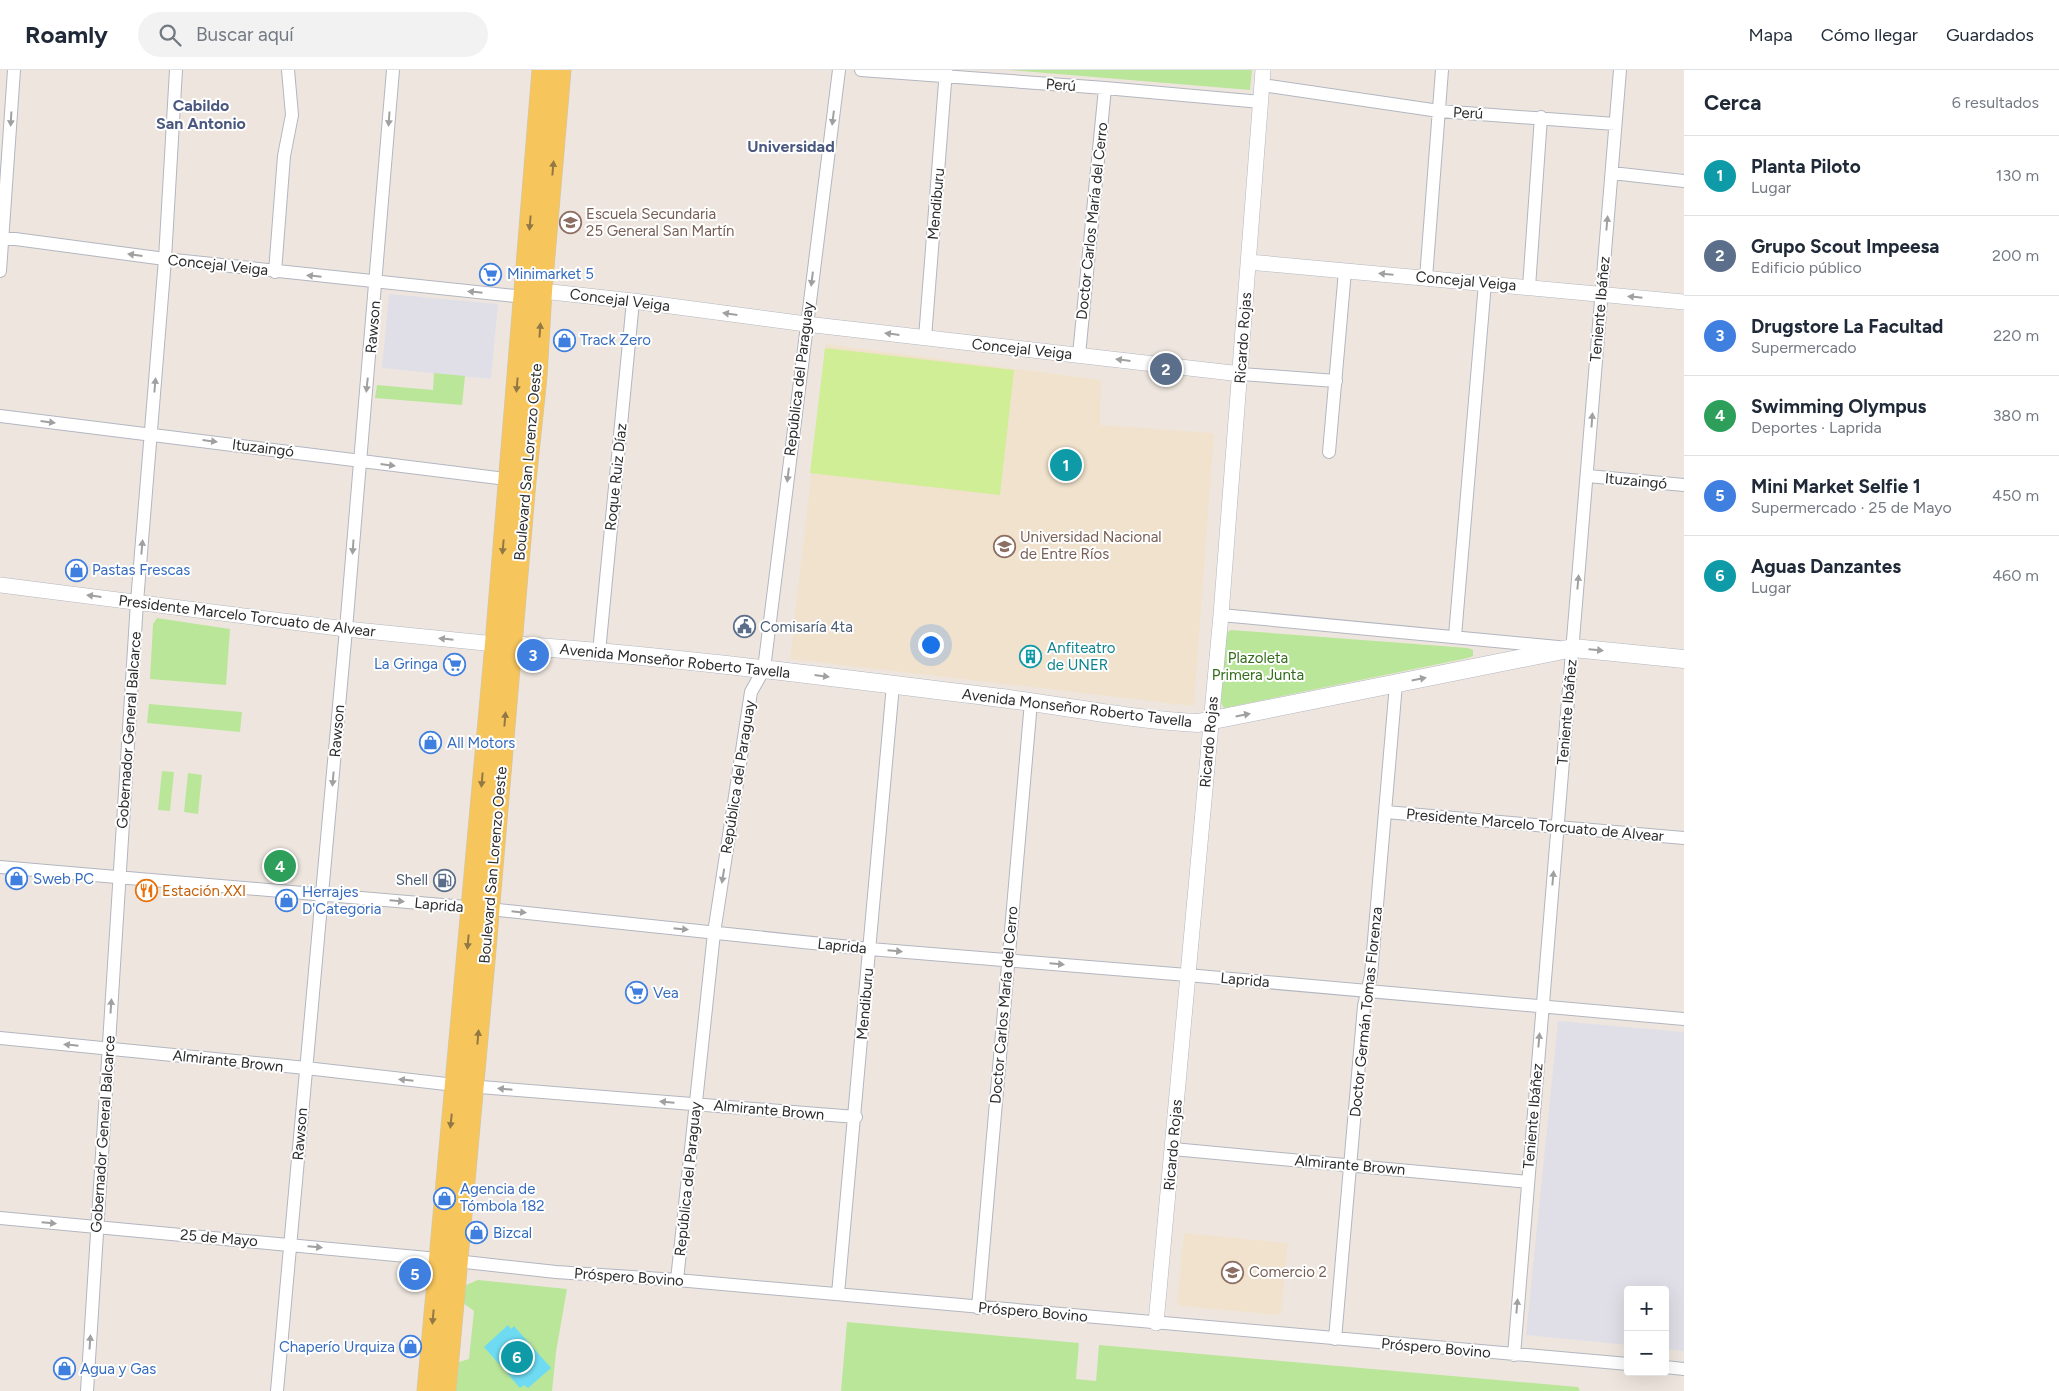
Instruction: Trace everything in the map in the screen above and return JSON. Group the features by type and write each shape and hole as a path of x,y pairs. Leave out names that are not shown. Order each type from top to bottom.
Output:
{"main road":[{"name":"Boulevard San Lorenzo Oeste","path":"427,1391 448,1260 517,480 537,377 533,294 542,70"},
{"name":"Boulevard San Lorenzo Oeste","path":"533,294 561,70"},
{"name":"Avenida Monseñor Roberto Tavella","path":"503,645 599,652 764,669 1031,702 1174,722 1198,723 1572,648 1684,658"},
{"name":"Boulevard San Lorenzo Oeste","path":"446,1391 448,1260"}],"street":[{"path":"0,271 14,70"},
{"name":"Gobernador General Balcarce","path":"86,1391 137,602 166,259 176,70"},
{"path":"275,272 284,156 292,115 288,70"},
{"name":"Rawson","path":"278,1391 377,282 393,70"},
{"name":"República del Paraguay","path":"677,1280 714,933 751,692 764,669 839,70"},
{"name":"Perú","path":"861,70 946,73 1261,102"},
{"path":"1426,278 1442,70"},
{"name":"Teniente Ibáñez","path":"1514,1355 1620,70"},
{"name":"Mendiburu","path":"925,338 946,73"},
{"name":"Perú","path":"1263,78 1439,111 1541,117 1615,124"},
{"name":"Ricardo Rojas","path":"1156,1323 1221,615 1263,78"},
{"name":"Doctor Carlos María del Cerro","path":"1079,355 1105,88"},
{"path":"1529,287 1541,117"},
{"path":"1612,173 1684,181"},
{"name":"Concejal Veiga","path":"1,237 275,272 377,282 634,301 806,324 1241,374"},
{"name":"Concejal Veiga","path":"1249,262 1684,302"},
{"path":"1329,452 1345,271"},
{"path":"1455,636 1484,283"},
{"name":"Roque Ruiz Díaz","path":"599,652 634,301"},
{"path":"1241,374 1336,381"},
{"name":"Ituzaingó","path":"0,416 517,480"},
{"name":"Ituzaingó","path":"1588,476 1684,485"},
{"name":"Presidente Marcelo Torcuato de Alvear","path":"0,585 346,629 503,645"},
{"path":"1221,615 1572,648"},
{"name":"Doctor Germán Tomas Florenza","path":"1335,1339 1364,1006 1371,975 1396,684"},
{"name":"Mendiburu","path":"838,1294 856,1117 893,685"},
{"name":"Doctor Carlos María del Cerro","path":"978,1308 1031,702"},
{"name":"Presidente Marcelo Torcuato de Alvear","path":"1386,812 1684,838"},
{"name":"Laprida","path":"0,867 480,908 870,949 1684,1019"},
{"name":"Almirante Brown","path":"0,1038 306,1068 464,1086 856,1117"},
{"name":"Almirante Brown","path":"1173,1148 1528,1182"},
{"name":"25 de Mayo","path":"0,1218 448,1260"},
{"name":"Próspero Bovino","path":"448,1260 556,1272 677,1280 1624,1364"},
{"path":"1669,1367 1684,1369"}],"shaded area":[{"path":"389,294 498,304 491,379 382,368"},
{"name":"Universidad Nacional de Entre Ríos","path":"826,344 1101,380 1100,425 1214,433 1194,706 790,659"},
{"path":"1558,1021 1684,1032 1684,1351 1669,1349 1669,1286 1624,1286 1624,1345 1526,1335"},
{"name":"Comercio 2","path":"1184,1233 1288,1243 1281,1315 1180,1306 1177,1301"}],"green space":[{"path":"1009,70 1252,70 1250,90"},
{"path":"825,348 1014,370 1000,495 810,473"},
{"path":"434,373 465,376 462,405 375,398 377,385 433,390"},
{"path":"157,618 230,629 226,685 150,679 153,624"},
{"name":"Plazoleta Primera Junta","path":"1231,630 1468,648 1473,650 1473,656 1224,708 1221,703 1226,633"},
{"path":"149,704 242,712 240,732 147,723"},
{"path":"162,771 174,772 170,811 158,810"},
{"path":"188,773 202,775 198,814 184,812"},
{"path":"478,1280 567,1289 556,1352 552,1391 456,1391 459,1362 469,1359 474,1311 463,1303 463,1291 466,1285"},
{"path":"847,1322 1079,1343 1076,1379 1096,1381 1099,1345 1578,1387 1580,1391 841,1391"}],"water":[{"path":"508,1325 511,1329 514,1326 551,1368 528,1388 524,1385 520,1388 484,1347"}],"place":[{"name":"Escuela Secundaria 25 General San Martín","path":"570,223"},
{"name":"Minimarket 5","path":"491,274"},
{"name":"Track Zero","path":"564,340"},
{"name":"Grupo Scout Impeesa","path":"1166,369"},
{"name":"Planta Piloto","path":"1066,465"},
{"name":"Universidad Nacional de Entre Ríos","path":"1004,546"},
{"name":"Pastas Frescas","path":"76,570"},
{"name":"Comisaría 4ta","path":"744,627"},
{"name":"Drugstore La Facultad","path":"533,655"},
{"name":"Anfiteatro de UNER","path":"1031,657"},
{"name":"La Gringa","path":"454,664"},
{"name":"All Motors","path":"431,743"},
{"name":"Swimming Olympus","path":"280,866"},
{"name":"Sweb PC","path":"17,879"},
{"name":"Shell","path":"444,880"},
{"name":"Estación XXI","path":"146,891"},
{"name":"Herrajes D'Categoria","path":"286,901"},
{"name":"Vea","path":"637,993"},
{"name":"Agencia de Tómbola 182","path":"444,1198"},
{"name":"Bizcal","path":"477,1233"},
{"name":"Comercio 2","path":"1233,1272"},
{"name":"Mini Market Selfie 1","path":"415,1274"},
{"name":"Chaperío Urquiza","path":"411,1347"},
{"name":"Aguas Danzantes","path":"517,1357"},
{"name":"Agua y Gas","path":"64,1369"}],"district":[{"name":"Cabildo San Antonio","path":"201,114"},
{"name":"Universidad","path":"791,146"}]}
